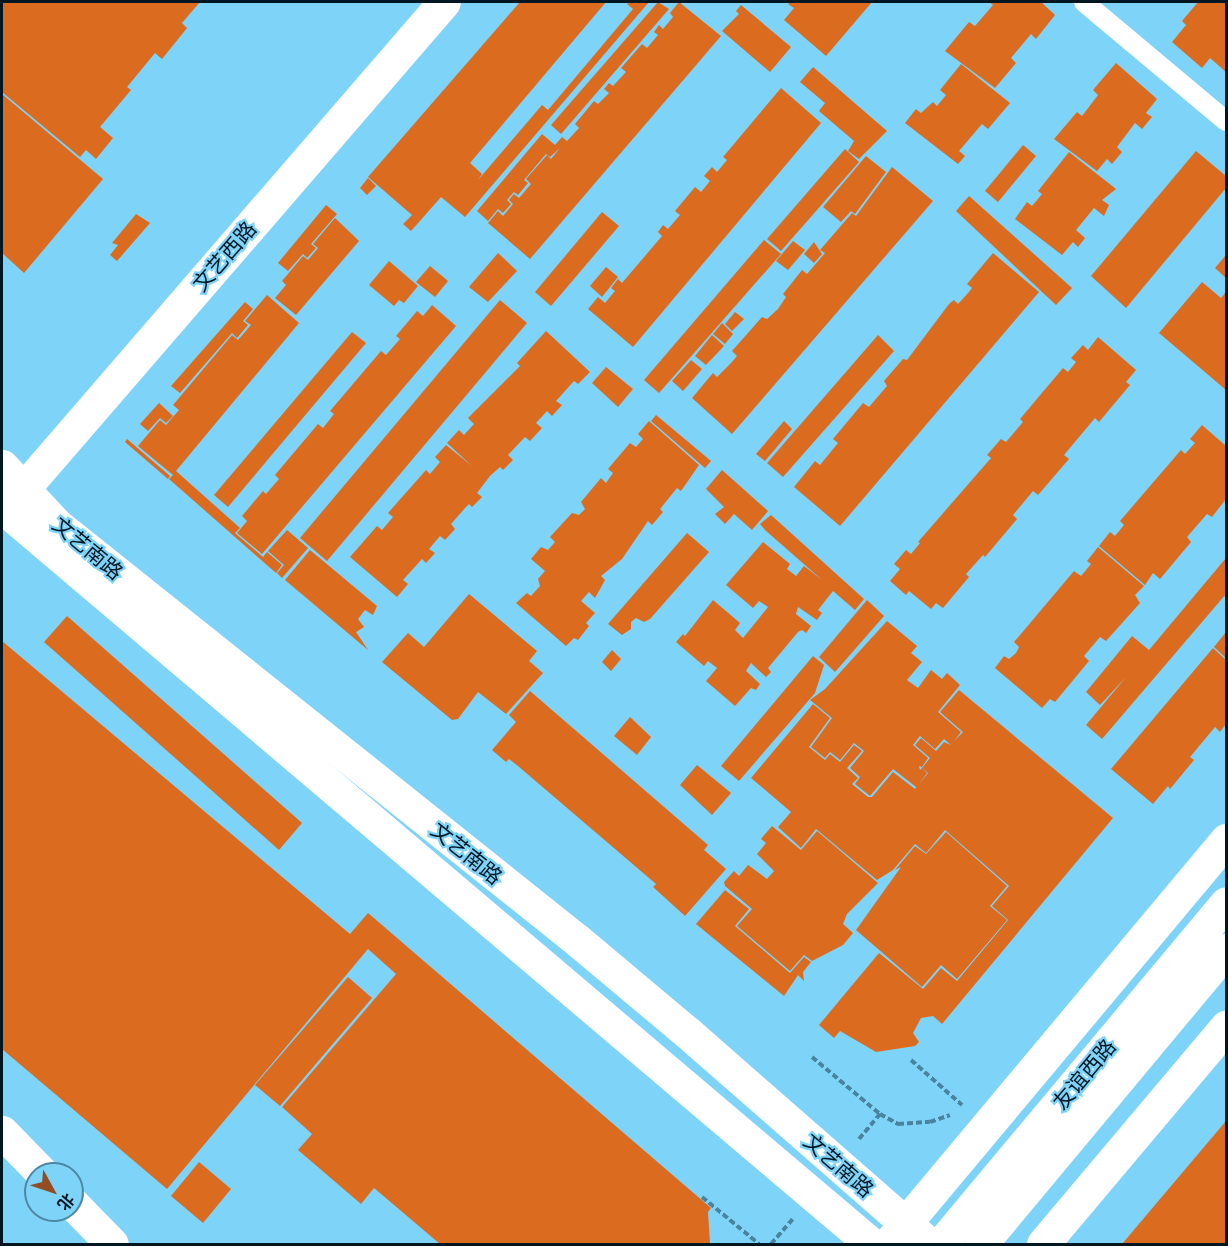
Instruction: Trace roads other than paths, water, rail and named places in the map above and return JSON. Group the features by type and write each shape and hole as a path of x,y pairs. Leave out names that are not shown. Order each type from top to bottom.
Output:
{"main road":[{"name":"文艺西路","path":"8,493 444,2"},
{"name":"文艺南路","path":"8,493 57,525 628,983 908,1238"},
{"name":"文艺南路","path":"8,493 871,1245"},
{"path":"908,1238 1227,840"},
{"name":"友谊西路","path":"941,1245 1227,903"},
{"name":"友谊西路","path":"981,1245 1227,950"},
{"path":"1042,1245 1227,1027"},
{"path":"2,1132 31,1162"},
{"path":"84,1216 112,1245"}],"lane":[{"path":"1084,2 1227,121"}]}
